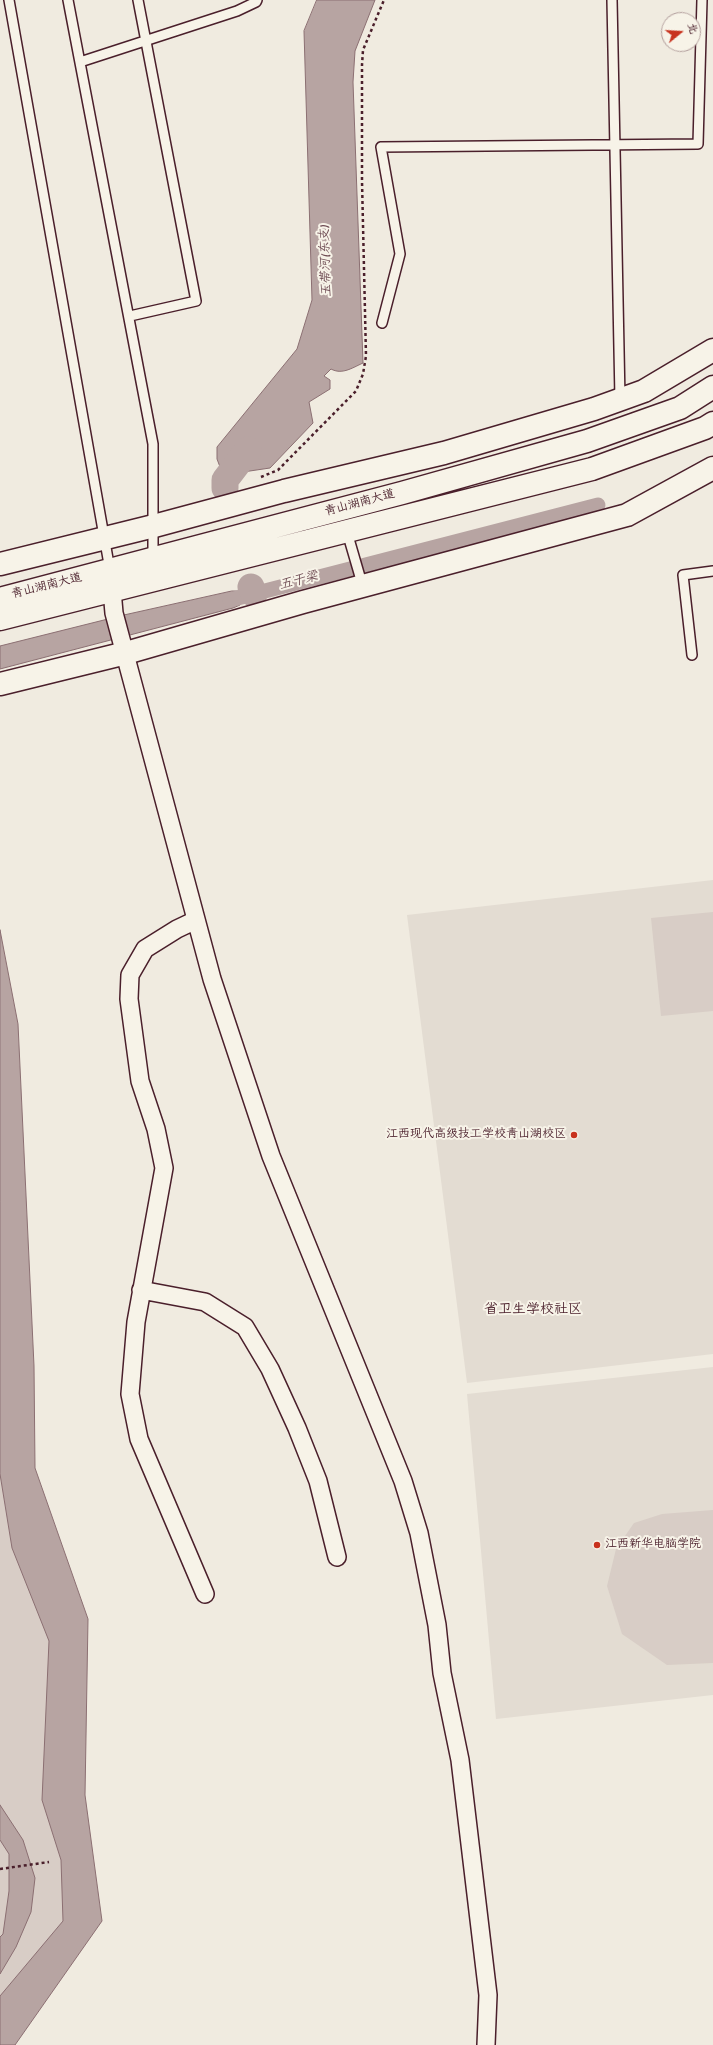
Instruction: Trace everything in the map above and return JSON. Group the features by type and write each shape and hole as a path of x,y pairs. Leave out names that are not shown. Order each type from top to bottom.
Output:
{"main road":[{"path":"0,564 154,526 284,491 444,453 644,392 713,350"},
{"name":"青山湖南大道","path":"0,619 111,580 153,558 402,493 587,441 680,408 713,387"},
{"name":"青山湖南大道","path":"0,599 349,540 592,469 705,428 713,423"},
{"path":"0,684 627,515 713,468"}],"street":[{"path":"111,580 114,613 212,978 271,1156 403,1481 418,1533 437,1625 442,1674 460,1760 488,1995 486,2045"},
{"path":"196,920 176,929 145,949 130,976 129,999 140,1081 156,1129 164,1168 142,1290 130,1394 139,1439 205,1594"},
{"path":"142,1290 205,1302 245,1327 270,1369 297,1428 318,1480 337,1557"}],"lane":[{"path":"9,0 111,580"},
{"path":"68,0 130,316 153,444 153,558"},
{"path":"130,316 196,301 138,0"},
{"path":"80,62 237,11 256,2 257,0"},
{"path":"612,0 620,399"},
{"path":"382,323 400,254 381,147 698,144 702,0"},
{"path":"349,540 363,585"},
{"path":"692,655 683,575 713,571"}],"path":[{"path":"260,477 278,470 356,391 363,374 366,356 362,181 362,65 363,50 384,0"},
{"path":"0,1869 49,1862"}],"shaded area":[{"name":"江西现代高级技工学校青山湖校区","path":"713,880 713,1354 467,1383 407,915"},
{"path":"713,912 713,1011 661,1016 651,918"},
{"path":"0,1004 15,1479 63,1616 85,1913 0,2025"},
{"name":"江西新华电脑学院","path":"713,1367 713,1695 496,1719 467,1394"},
{"path":"713,1510 713,1663 667,1665 622,1634 607,1586 616,1549 634,1523 662,1514"}],"water":[{"path":"317,0 375,0 355,51 353,82 363,363 343,371 335,371 331,369 324,376 330,380 330,389 309,402 313,423 270,468 243,472 225,480 217,459 217,447 297,349 312,300 304,31"},
{"path":"232,591 240,591 249,595 240,605 233,608 0,669 0,646 124,615"},
{"path":"0,930 18,1024 34,1366 35,1468 88,1619 85,1795 102,1921 15,2045 0,2045 0,1996 63,1921 61,1860 42,1800 49,1641 12,1548 0,1474"},
{"path":"0,1805 23,1840 35,1878 31,1912 16,1947 0,1974 0,1937 3,1934 9,1891 9,1854 0,1840"}],"waterway":[{"name":"玉带河(东支)","path":"225,488 225,480 248,450"},
{"name":"五干梁","path":"230,600 598,505"},
{"name":"五干梁","path":"251,587 254,594"}],"place":[{"name":"江西现代高级技工学校青山湖校区","path":"574,1135"},
{"name":"江西新华电脑学院","path":"597,1545"}],"district":[{"name":"省卫生学校社区","path":"533,1311"}]}
